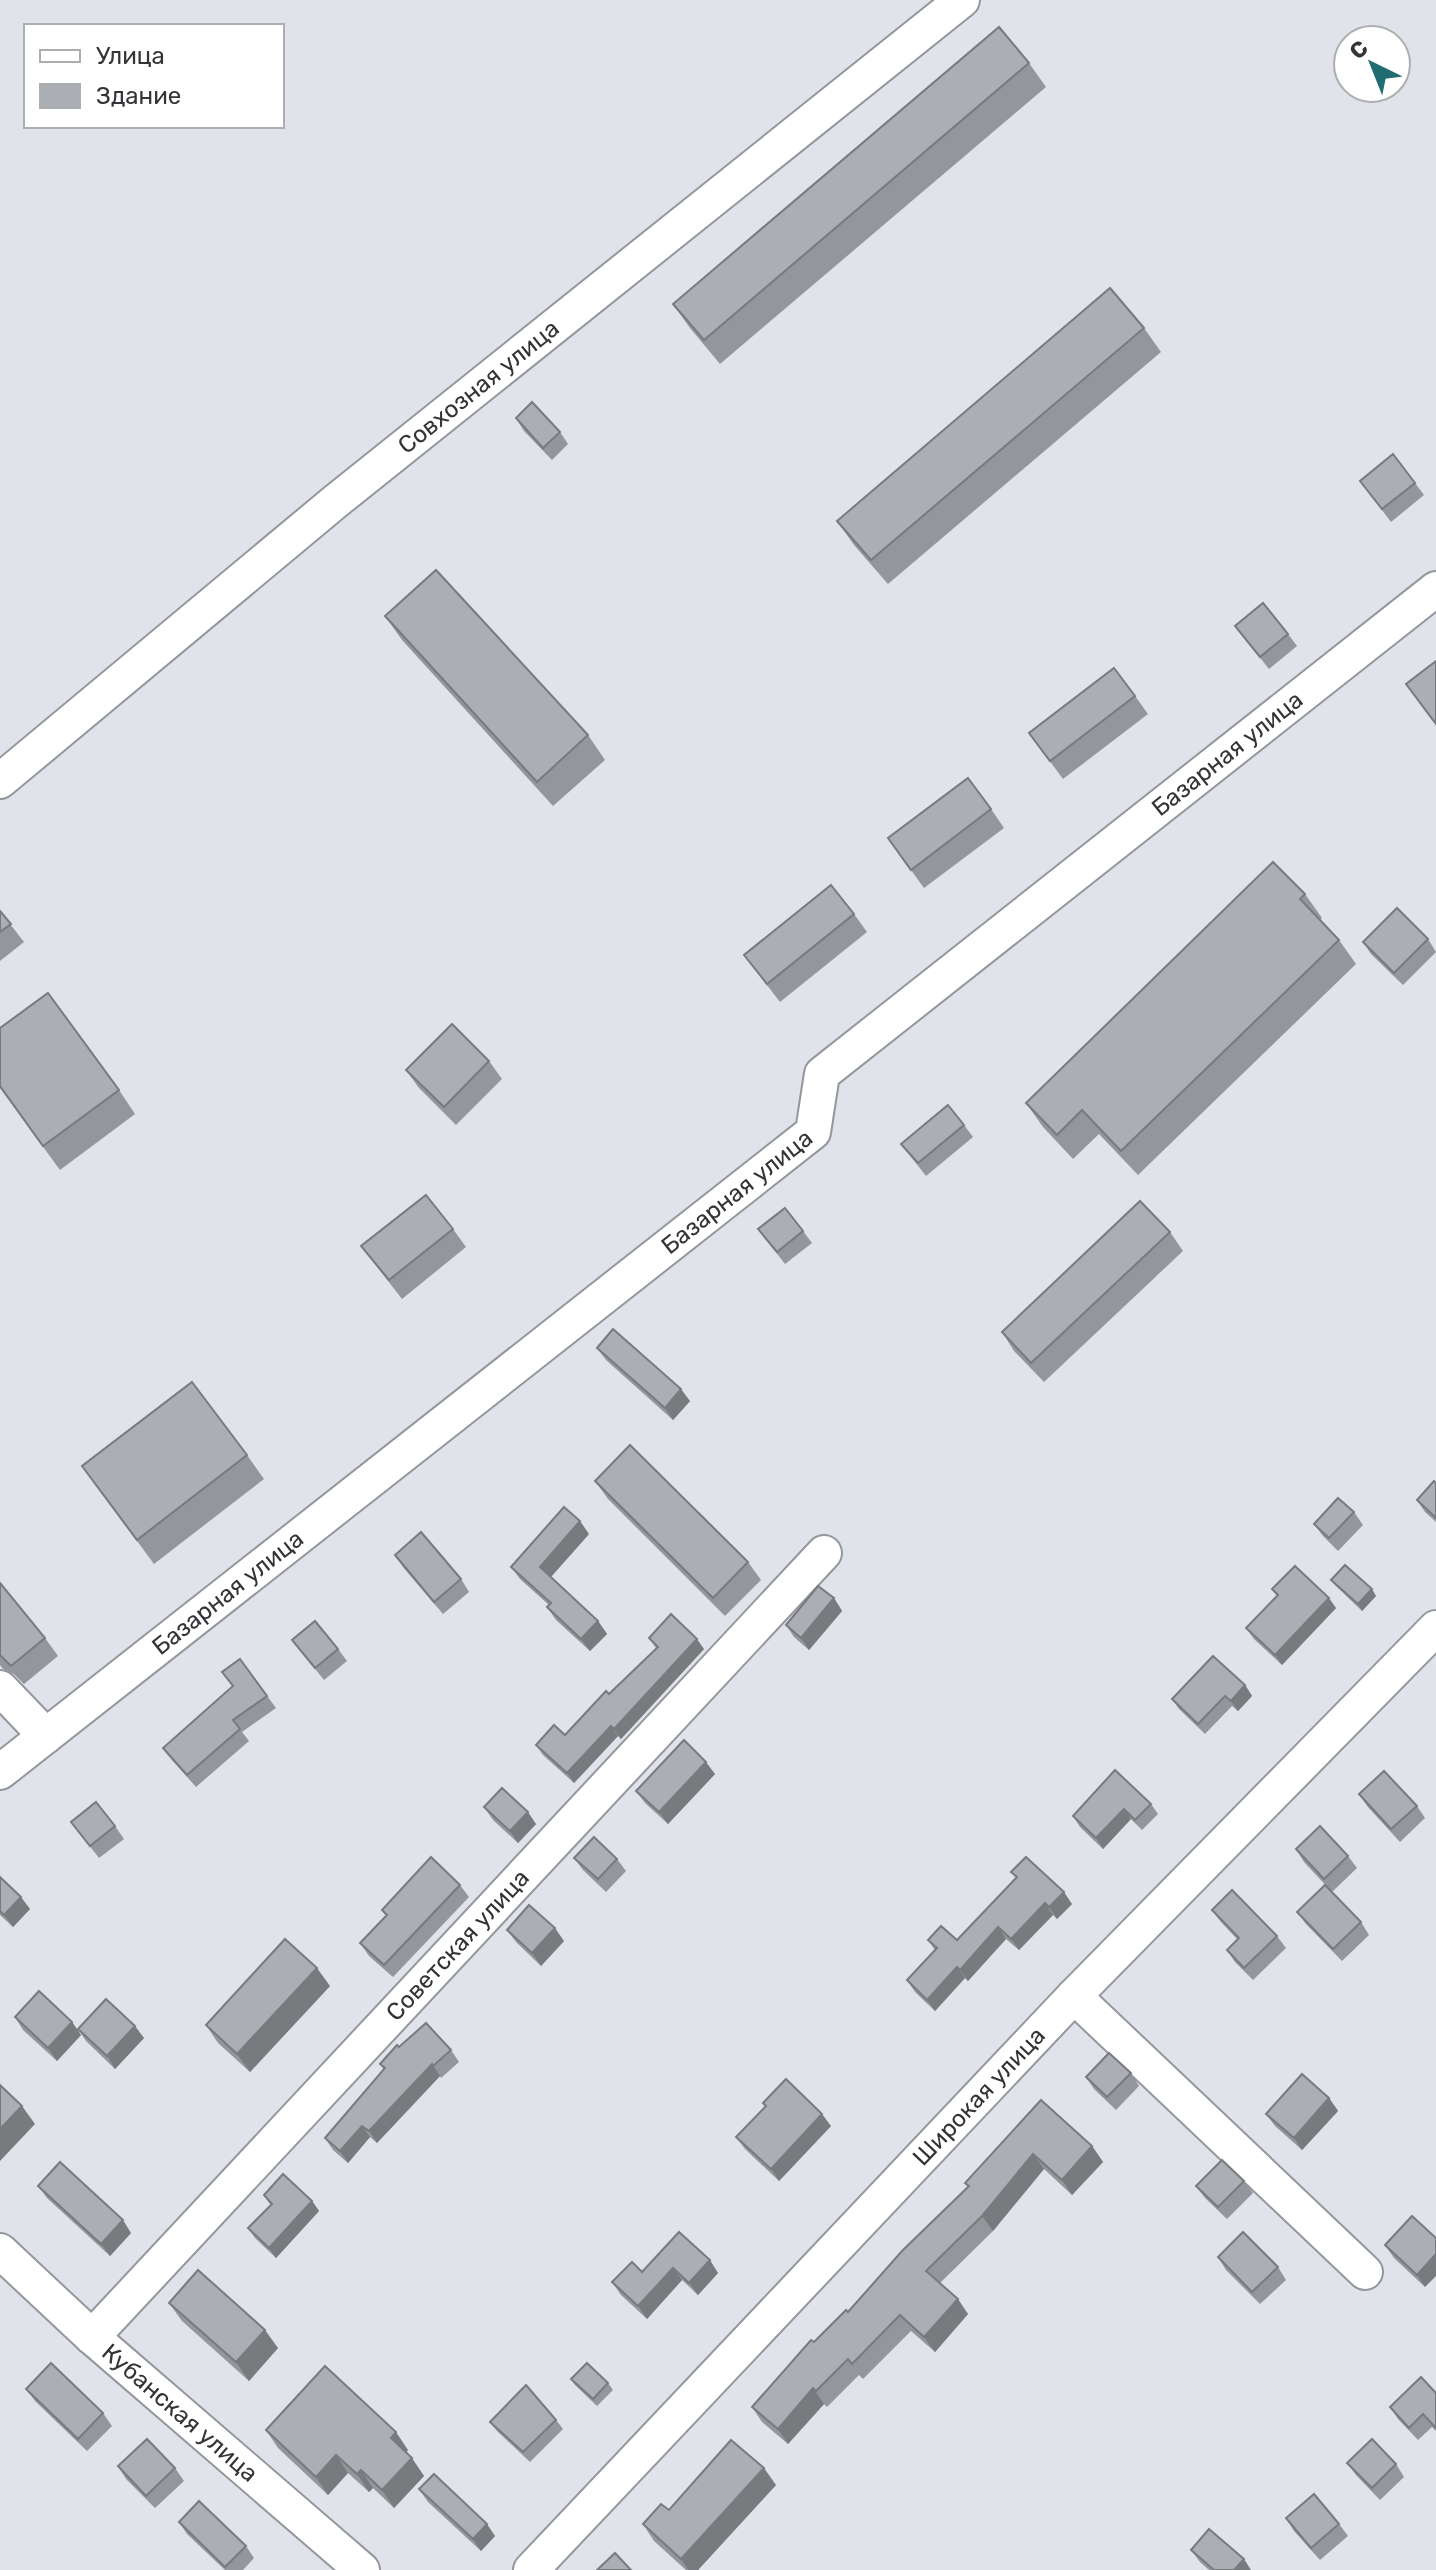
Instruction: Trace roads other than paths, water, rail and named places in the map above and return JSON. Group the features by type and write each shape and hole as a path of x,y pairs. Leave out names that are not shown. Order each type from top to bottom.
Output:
{"street":[{"name":"Совхозная улица","path":"0,781 336,501 962,0"},
{"name":"Базарная улица","path":"0,1772 813,1132 822,1074 1436,589"},
{"name":"Советская улица","path":"92,2337 824,1553"},
{"name":"Широкая улица","path":"531,2570 1074,1996 1436,1628"},
{"path":"0,1688 46,1736"},
{"path":"1074,1996 1365,2272"},
{"name":"Кубанская улица","path":"0,2251 92,2337 362,2570"}]}
